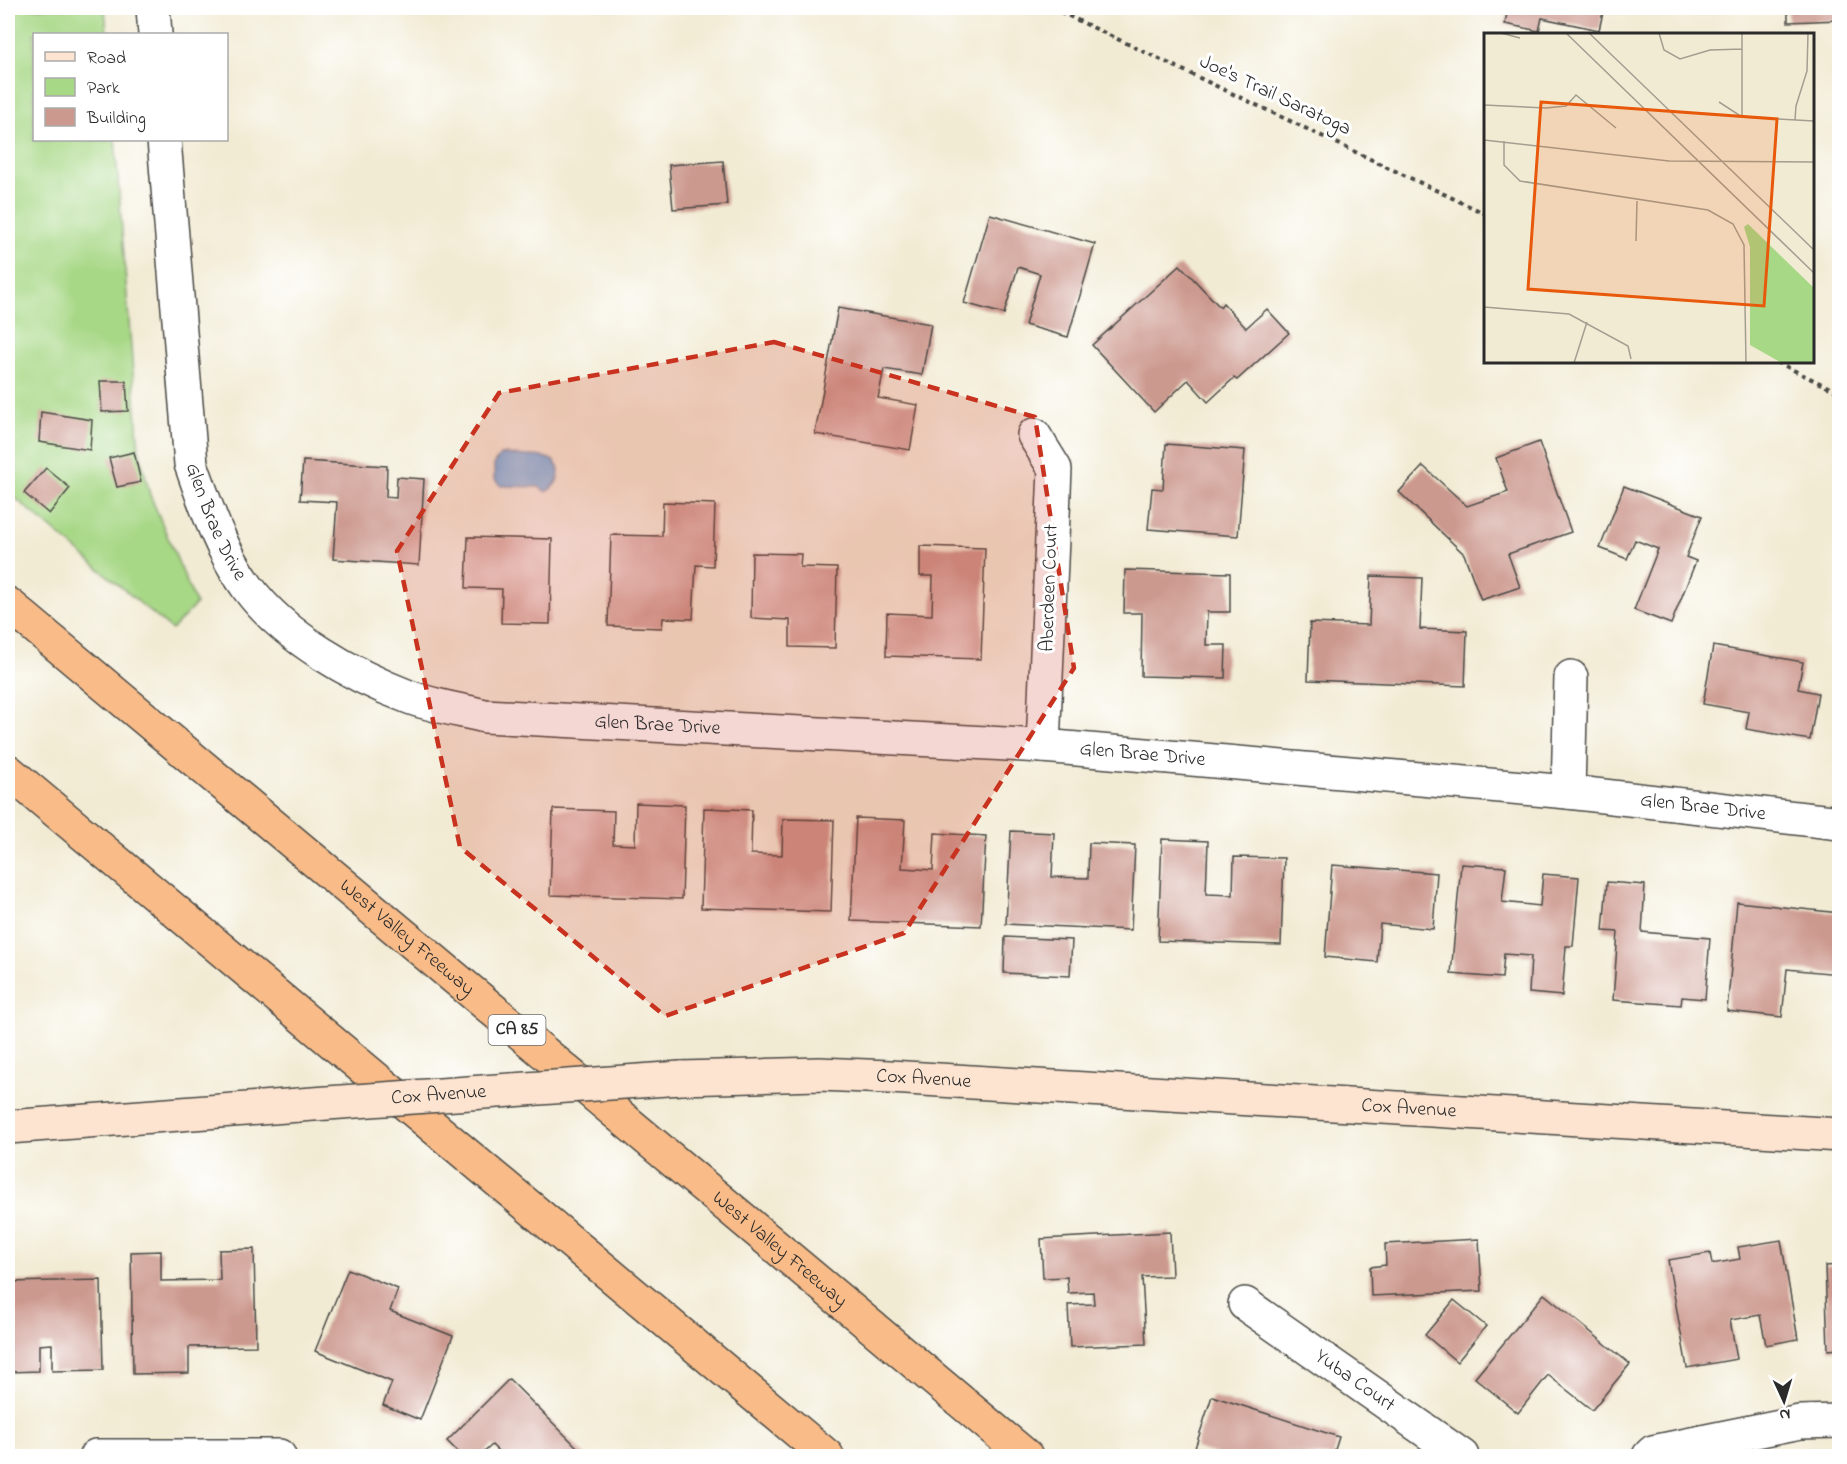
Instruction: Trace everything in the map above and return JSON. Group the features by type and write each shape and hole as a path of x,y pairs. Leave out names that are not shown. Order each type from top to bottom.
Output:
{"highway":[{"name":"West Valley Freeway","path":"8,604 1026,1456"},
{"path":"8,771 827,1456"}],"main road":[{"name":"Cox Avenue","path":"8,1127 681,1078 819,1074 1839,1135"}],"street":[{"path":"153,8 155,33"},
{"name":"Glen Brae Drive","path":"164,141 191,464 226,551 249,589 281,623 348,670 411,698 485,716 1043,746 1568,792 1839,823"},
{"name":"Aberdeen Court","path":"1034,435 1055,469 1043,746"},
{"path":"1568,792 1571,677"},
{"name":"Yuba Court","path":"1245,1305 1462,1456"},
{"path":"1649,1456 1653,1452 1800,1422 1839,1421"},
{"path":"96,1456 276,1456"}],"path":[{"name":"Joe's Trail Saratoga","path":"1052,8 1484,214"},
{"path":"1779,363 1839,393"}],"highlighted area":[{"path":"774,342 1035,417 1074,668 904,933 665,1016 460,847 397,551 499,393"}],"green space":[{"path":"8,8 105,8 107,33 33,33 33,141 115,141 139,451 150,495 196,604 172,630 8,492"}],"water":[{"path":"500,455 539,456 553,461 559,473 557,482 546,492 539,487 501,486 494,479 494,463"}],"building":[{"path":"1508,8 1604,8 1599,30 1542,18 1539,31 1505,24"},
{"path":"1788,8 1840,8 1840,20 1788,22"},
{"path":"723,161 727,205 673,209 669,165"},
{"path":"990,214 1095,244 1068,337 1025,325 1040,274 1018,267 1004,314 964,303"},
{"path":"1180,265 1220,307 1223,303 1246,328 1267,309 1289,333 1237,380 1234,378 1208,402 1188,380 1154,412 1092,345"},
{"path":"838,308 931,324 922,375 884,369 878,398 918,405 910,450 815,434"},
{"path":"100,381 126,381 128,411 102,412"},
{"path":"41,412 92,420 90,450 39,442"},
{"path":"1539,442 1571,532 1508,554 1520,587 1481,600 1464,554 1399,492 1423,466 1467,506 1508,492 1496,458"},
{"path":"1166,444 1245,450 1238,536 1148,529 1152,488 1163,489"},
{"path":"134,452 141,482 117,487 109,458"},
{"path":"303,461 387,466 386,497 396,498 397,477 424,479 419,565 333,559 337,502 300,500"},
{"path":"46,468 70,488 49,514 24,493"},
{"path":"1624,486 1702,516 1686,557 1696,561 1671,624 1634,610 1658,549 1635,540 1627,559 1600,548"},
{"path":"663,502 715,504 713,566 696,565 693,619 663,618 662,628 608,626 611,535 662,536"},
{"path":"468,537 552,539 550,624 501,623 502,589 466,588"},
{"path":"920,546 985,548 981,659 886,656 887,613 932,615 933,576 920,576"},
{"path":"752,553 801,554 800,567 837,568 835,648 790,647 790,620 751,618"},
{"path":"1125,570 1230,573 1230,612 1207,612 1206,645 1226,645 1225,678 1141,676 1142,613 1124,613"},
{"path":"1371,576 1422,578 1420,629 1467,631 1465,686 1308,680 1310,623 1369,625"},
{"path":"1713,646 1803,662 1798,689 1818,693 1810,740 1746,729 1749,712 1703,704"},
{"path":"636,803 685,805 682,899 550,895 553,809 614,811 613,844 635,845"},
{"path":"704,808 752,810 751,854 782,855 783,819 834,820 831,912 701,908"},
{"path":"856,818 905,820 902,868 933,870 935,833 986,836 981,926 851,921"},
{"path":"1011,831 1054,833 1052,877 1088,878 1089,843 1135,845 1131,930 1006,924"},
{"path":"1162,839 1208,841 1206,894 1233,895 1234,857 1284,858 1281,945 1158,941"},
{"path":"1461,864 1506,867 1502,902 1540,906 1543,874 1579,877 1573,946 1566,946 1562,996 1529,993 1531,956 1504,954 1502,978 1451,974"},
{"path":"1332,865 1437,873 1433,929 1380,924 1377,962 1325,957"},
{"path":"1607,882 1645,885 1642,932 1710,938 1705,999 1682,997 1681,1005 1613,1000 1618,932 1603,931"},
{"path":"1737,902 1840,913 1839,974 1787,969 1782,1017 1727,1011"},
{"path":"1005,937 1072,940 1070,976 1004,973"},
{"path":"1170,1232 1172,1276 1142,1277 1146,1344 1070,1347 1068,1305 1094,1304 1093,1292 1068,1293 1067,1277 1043,1278 1041,1239"},
{"path":"1479,1239 1482,1291 1371,1296 1370,1267 1386,1265 1385,1244"},
{"path":"1781,1240 1798,1339 1766,1345 1760,1315 1730,1320 1737,1359 1687,1368 1668,1260 1710,1253 1712,1264 1740,1259 1738,1247"},
{"path":"254,1249 256,1346 189,1347 189,1373 133,1374 131,1252 161,1251 161,1281 220,1280 219,1250"},
{"path":"1840,1265 1840,1349 1828,1350 1825,1266"},
{"path":"348,1269 398,1289 390,1311 453,1336 420,1420 383,1405 392,1382 315,1351"},
{"path":"101,1280 103,1370 52,1371 52,1344 39,1345 39,1371 8,1372 8,1282"},
{"path":"1544,1294 1630,1364 1592,1410 1548,1375 1518,1413 1475,1378"},
{"path":"1454,1300 1486,1326 1457,1362 1425,1335"},
{"path":"509,1379 586,1456 503,1456 492,1445 480,1456 462,1456 447,1441"},
{"path":"1212,1396 1339,1437 1333,1456 1222,1456 1195,1448"}]}
